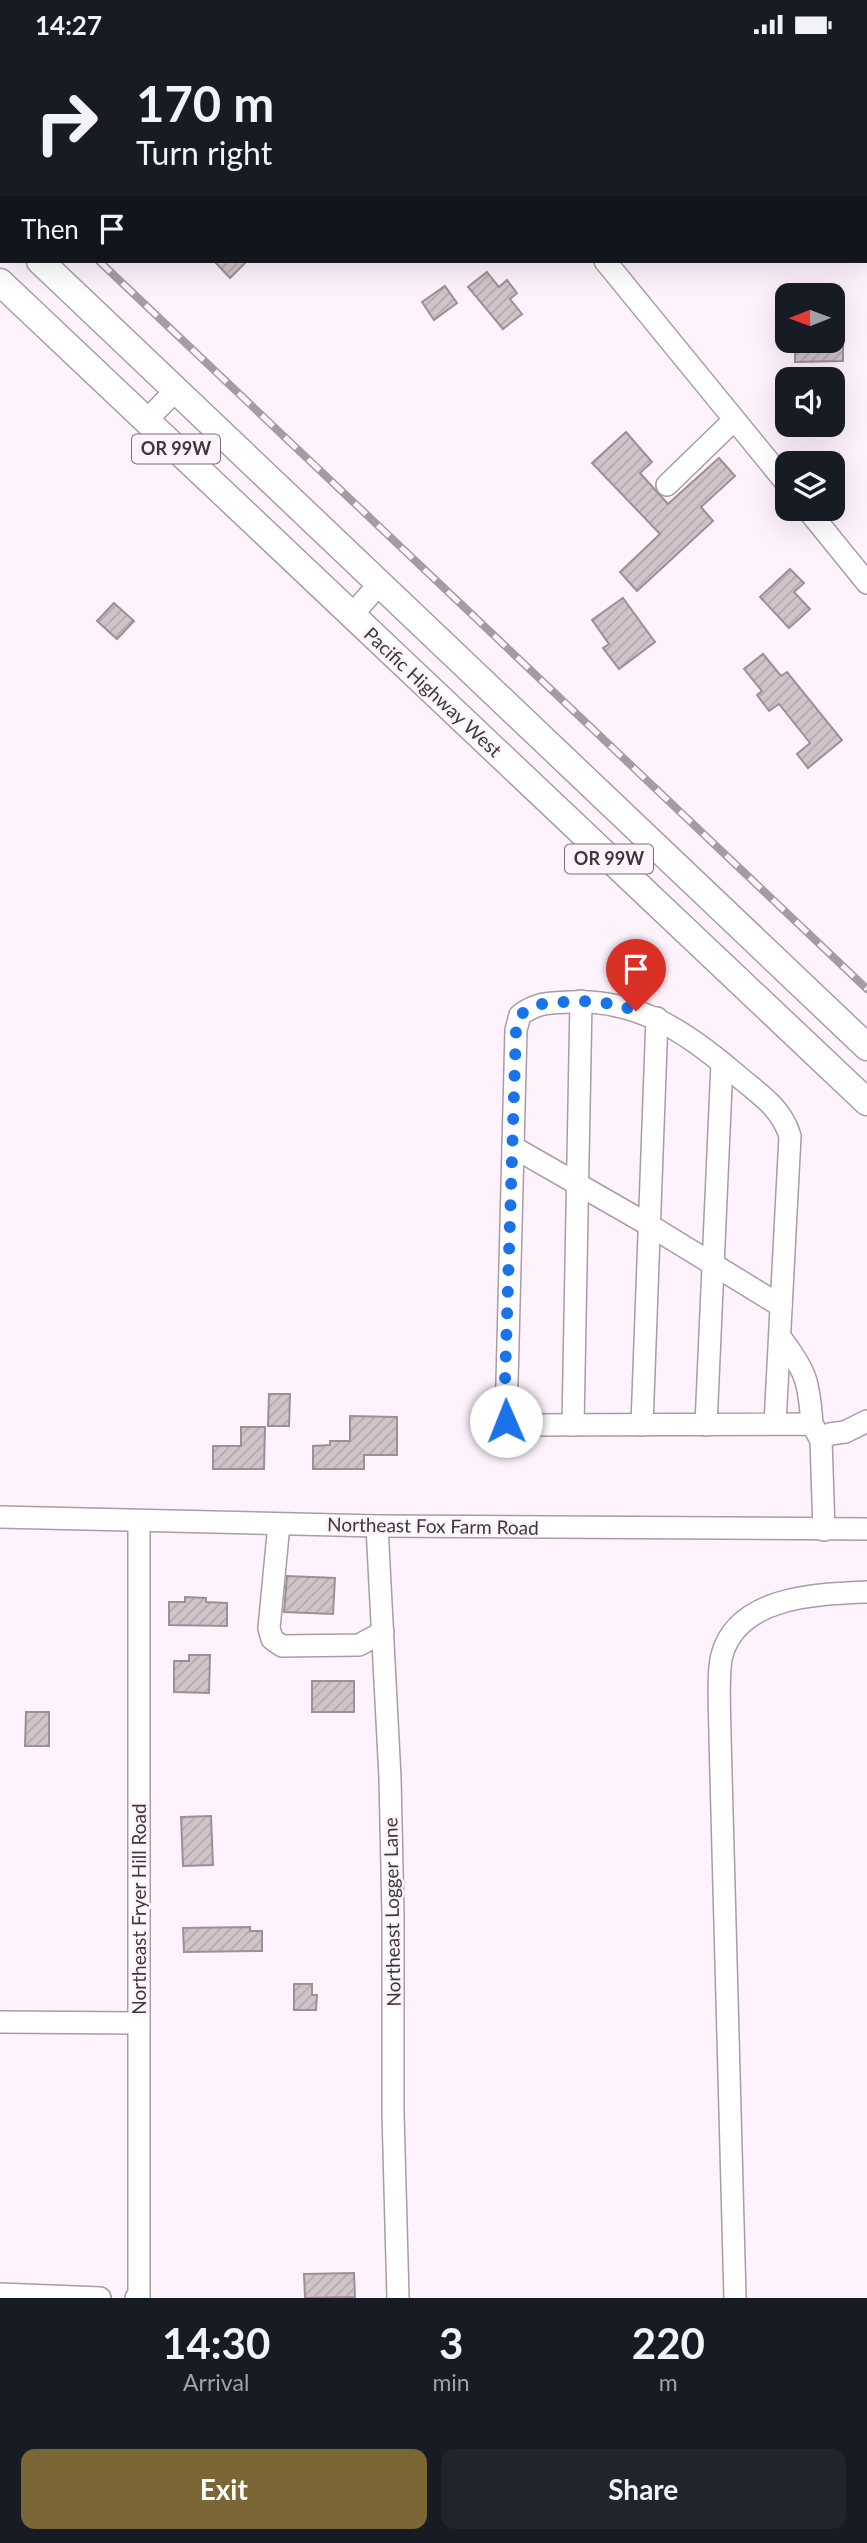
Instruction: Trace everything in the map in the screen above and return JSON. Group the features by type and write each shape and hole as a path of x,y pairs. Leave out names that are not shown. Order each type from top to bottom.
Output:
{"main road":[{"name":"OR 99W","path":"42,263 867,1047"},
{"name":"Pacific Highway West","path":"0,282 867,1102"}],"street":[{"path":"607,263 775,469"},
{"path":"146,421 176,390"},
{"path":"667,485 734,420"},
{"path":"817,521 867,583"},
{"path":"352,615 379,583"},
{"path":"573,1425 581,1001"},
{"path":"775,1424 790,1136 785,1120 777,1109 722,1063 657,1019 616,1004 581,1001 533,1006 520,1015 516,1030 504,1412 506,1421 525,1425 775,1424 830,1434 845,1432 867,1421"},
{"path":"642,1425 657,1019"},
{"path":"706,1425 722,1063"},
{"path":"513,1147 649,1225 781,1306"},
{"path":"780,1337 805,1372 810,1387 817,1432 824,1530"},
{"name":"Northeast Fox Farm Road","path":"0,1517 377,1527 867,1529"},
{"name":"Northeast Fryer Hill Road","path":"137,2298 139,1521"},
{"path":"279,1524 269,1627 272,1639 282,1646 359,1645 383,1632"},
{"name":"Northeast Logger Lane","path":"377,1527 393,1914 393,2113 398,2298"},
{"path":"735,2298 720,1737 722,1656 730,1635 746,1619 779,1603 825,1594 867,1592"},
{"path":"0,2022 139,2023"},
{"path":"0,2294 100,2298"}],"building":[{"path":"216,263 245,263 230,278"},
{"path":"487,272 499,287 507,280 517,293 510,299 522,314 503,329 468,287"},
{"path":"445,286 457,303 434,320 422,302"},
{"path":"795,353 843,353 843,361 795,362"},
{"path":"626,432 652,462 640,473 668,504 719,458 735,476 701,507 713,521 637,591 620,572 660,534 592,463"},
{"path":"790,569 804,583 794,592 810,609 789,628 760,597"},
{"path":"623,598 655,642 619,669 603,648 609,644 592,620"},
{"path":"114,603 134,621 117,639 97,621"},
{"path":"763,654 781,676 787,672 842,740 808,768 797,754 810,743 779,704 769,711 757,695 762,691 744,669"},
{"path":"269,1394 290,1394 289,1426 268,1426"},
{"path":"350,1416 397,1417 397,1455 364,1455 364,1469 313,1469 313,1446 330,1445 330,1441 350,1441"},
{"path":"241,1427 265,1427 264,1469 213,1469 213,1446 241,1446"},
{"path":"287,1576 335,1578 333,1614 284,1612"},
{"path":"185,1597 227,1603 227,1626 169,1625 169,1602 185,1602"},
{"path":"189,1655 210,1655 209,1693 174,1692 174,1661 189,1661"},
{"path":"312,1681 354,1681 354,1712 312,1712"},
{"path":"26,1712 49,1712 49,1746 25,1746"},
{"path":"211,1816 213,1865 183,1866 181,1817"},
{"path":"250,1927 250,1931 262,1931 262,1951 184,1952 183,1928"},
{"path":"294,1984 312,1984 312,1995 317,1995 316,2010 294,2010"},
{"path":"354,2273 355,2297 305,2298 304,2274"}],"railway":[{"path":"101,263 867,989"}],"route":[{"path":"506,1421 504,1412 516,1030 520,1015 533,1006 581,1001 616,1004 636,1011"}]}
